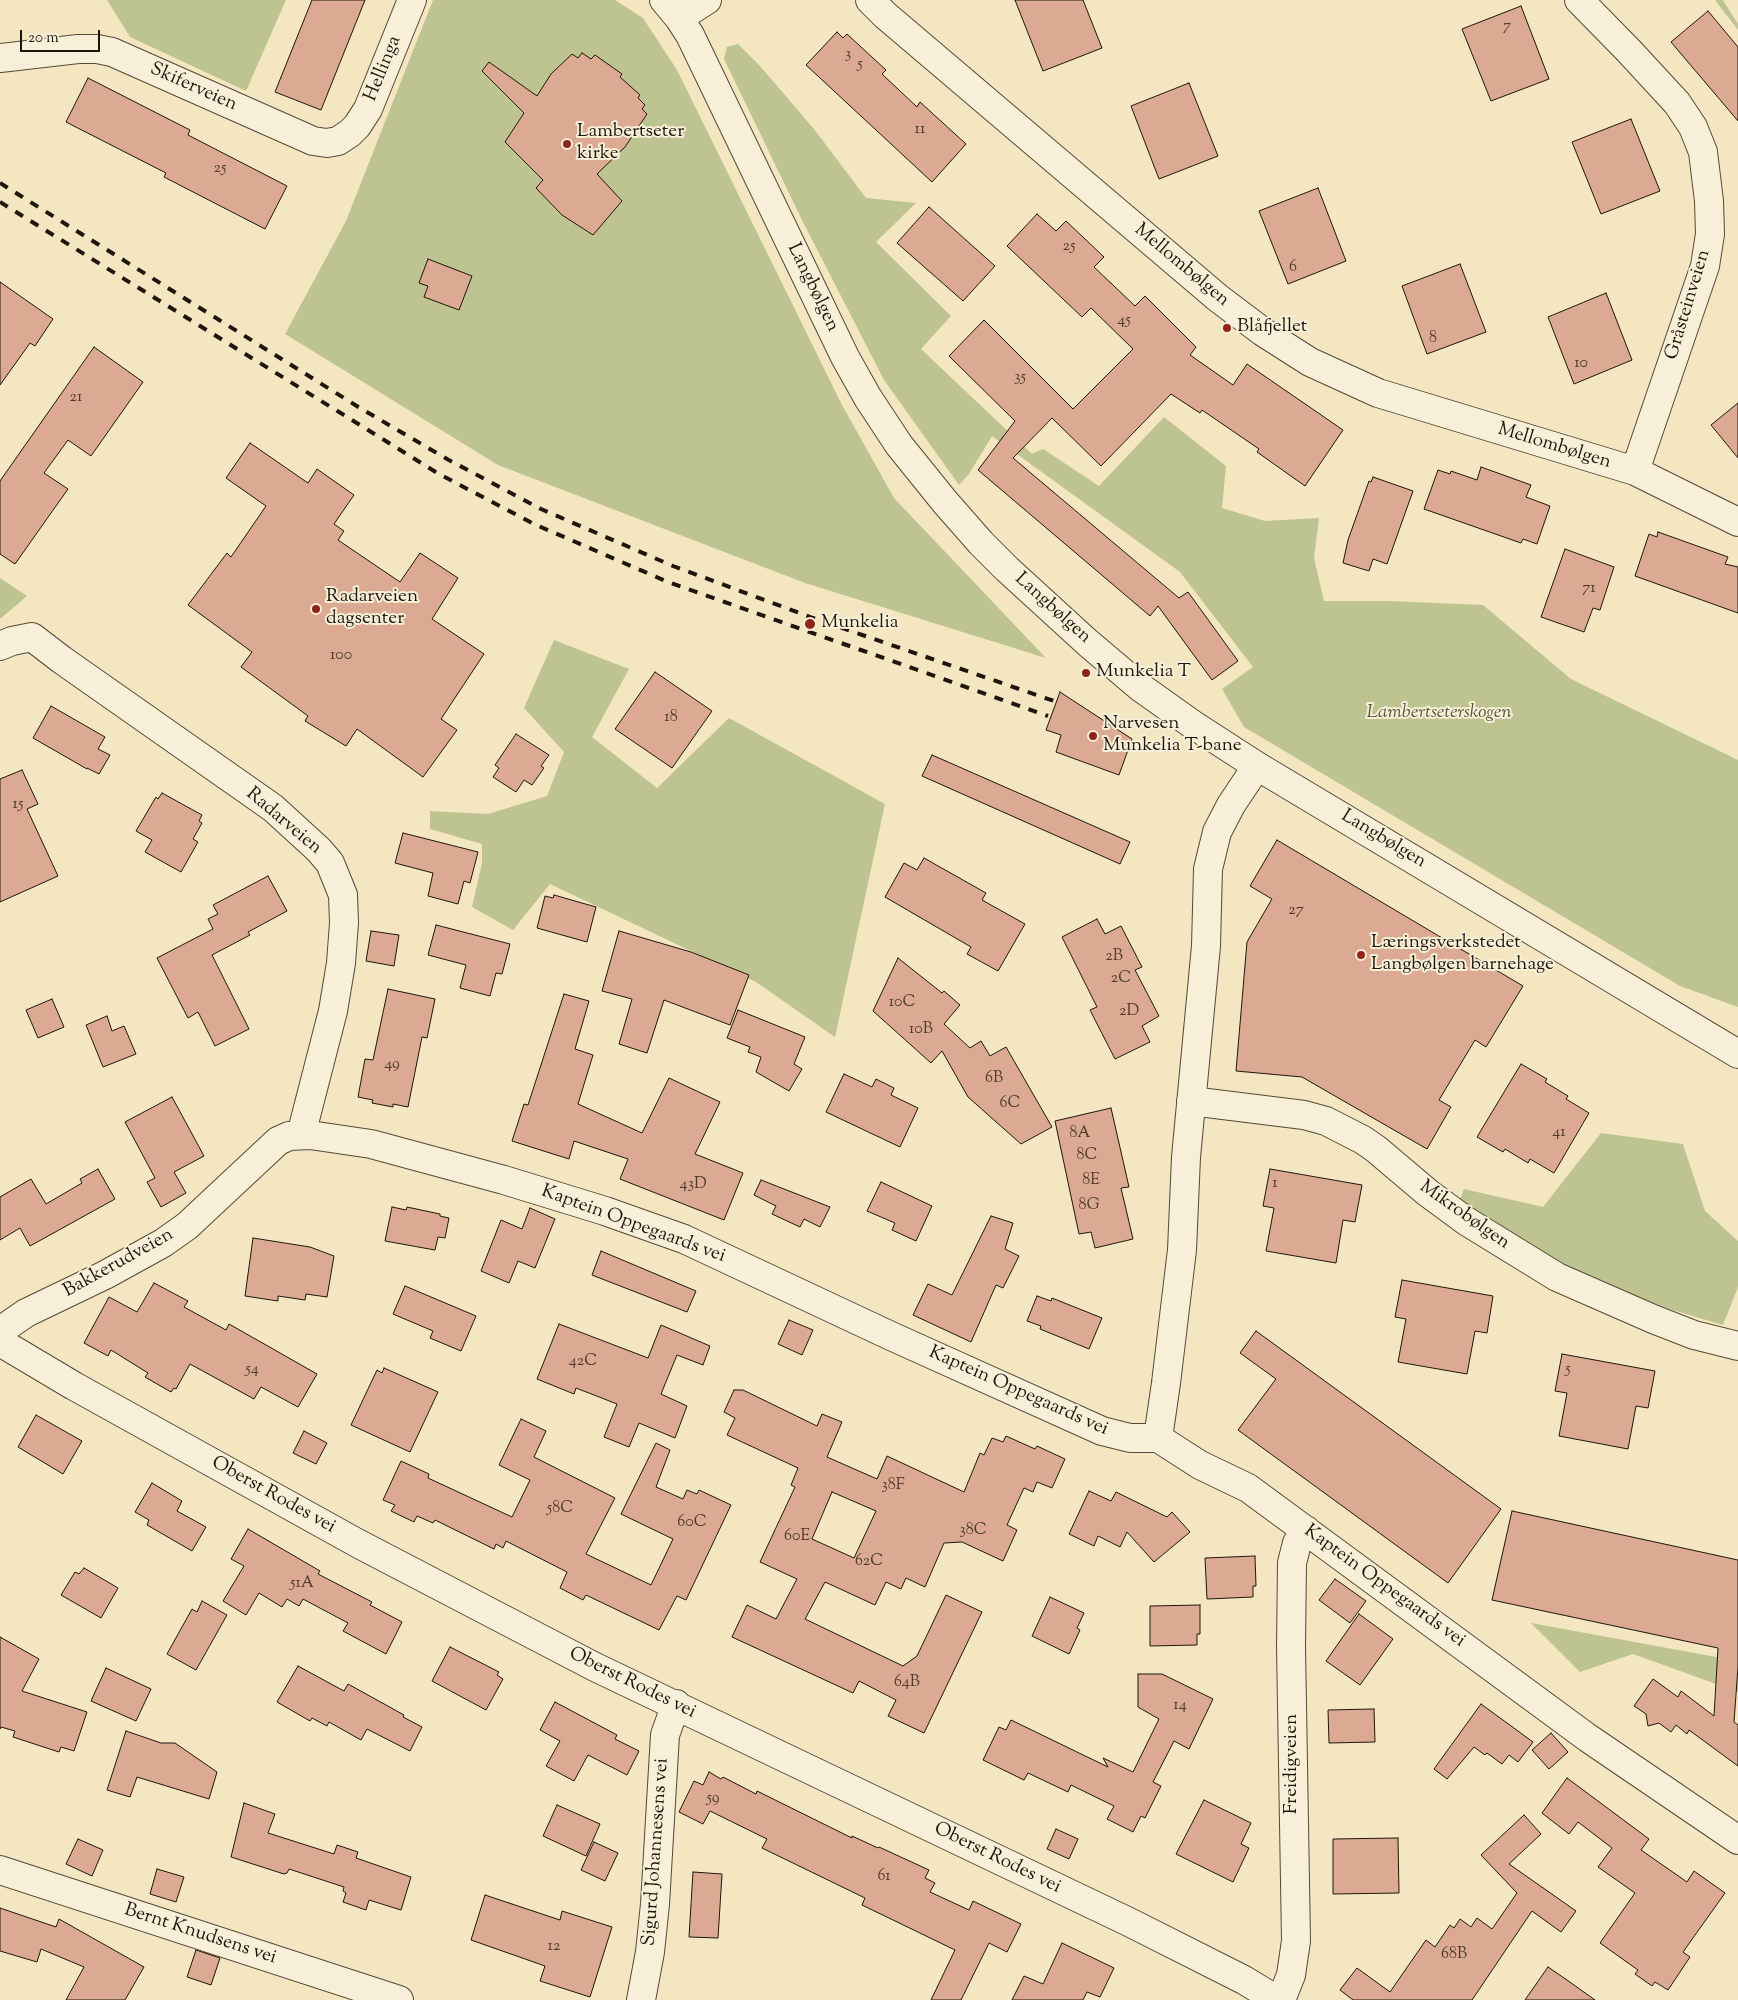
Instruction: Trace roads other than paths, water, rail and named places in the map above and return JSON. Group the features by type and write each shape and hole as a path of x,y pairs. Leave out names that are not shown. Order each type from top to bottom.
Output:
{"street":[{"name":"Hellinga","path":"350,133 368,109 412,0"},
{"path":"672,9 707,0"},
{"name":"Mellombølgen","path":"870,0 885,15 1218,298 1263,332 1310,362 1386,396 1635,471 1738,522"},
{"name":"Gråsteinveien","path":"1580,0 1677,103 1693,127 1703,152 1710,201 1710,234 1704,266 1635,471"},
{"name":"Langbølgen","path":"672,9 699,53 845,357 868,398 900,445 945,502 981,543 1062,620 1140,687 1192,724 1257,766 1738,1054"},
{"name":"Skiferveien","path":"0,58 78,49 97,49 112,52 313,141 327,143 338,140 350,133"},
{"name":"Radarveien","path":"0,646 12,641 32,637 77,671 273,808 330,863 343,895 344,923 341,963 333,1011 301,1134"},
{"path":"1158,1438 1182,1250 1186,1157 1206,946 1208,870 1217,832 1231,805 1257,766"},
{"name":"Mikrobølgen","path":"1191,1101 1304,1115 1326,1121 1364,1140 1428,1193 1466,1221 1557,1276 1694,1335 1738,1346"},
{"name":"Bakkerudveien","path":"0,1331 26,1313 105,1275 163,1243 188,1226 278,1141 289,1136 301,1134"},
{"name":"Kaptein Oppegaards vei","path":"301,1134 371,1144 504,1180 605,1211 684,1239 891,1336 1102,1431 1130,1438 1158,1438 1200,1465 1248,1488 1588,1738 1738,1840"},
{"name":"Oberst Rodes vei","path":"0,1342 74,1386 359,1544 595,1667 676,1704 1129,1922 1244,1980 1277,2000"},
{"name":"Freidigveien","path":"1281,2000 1291,1975 1296,1941 1291,1646 1292,1563 1297,1543 1306,1530"},
{"name":"Sigurd Johannesens vei","path":"641,2000 650,1952 655,1904 665,1735 676,1704"},
{"name":"Bernt Knudsens vei","path":"0,1870 399,2000"}],"railway":[{"path":"0,183 360,408 447,459 541,509 673,566 813,618 1054,701"},
{"path":"0,202 439,474 534,524 668,582 1048,716"}],"place":[{"name":"Lambertseter kirke","path":"567,144"},
{"name":"Blåfjellet","path":"1227,328"},
{"name":"Radarveien dagsenter","path":"316,609"},
{"name":"Munkelia","path":"810,624"},
{"name":"Munkelia T","path":"1086,673"},
{"name":"Narvesen Munkelia T-bane","path":"1093,736"},
{"name":"Læringsverkstedet Langbølgen barnehage","path":"1361,955"}],"park label":[{"name":"Lambertseterskogen","path":"1439,714"}]}
